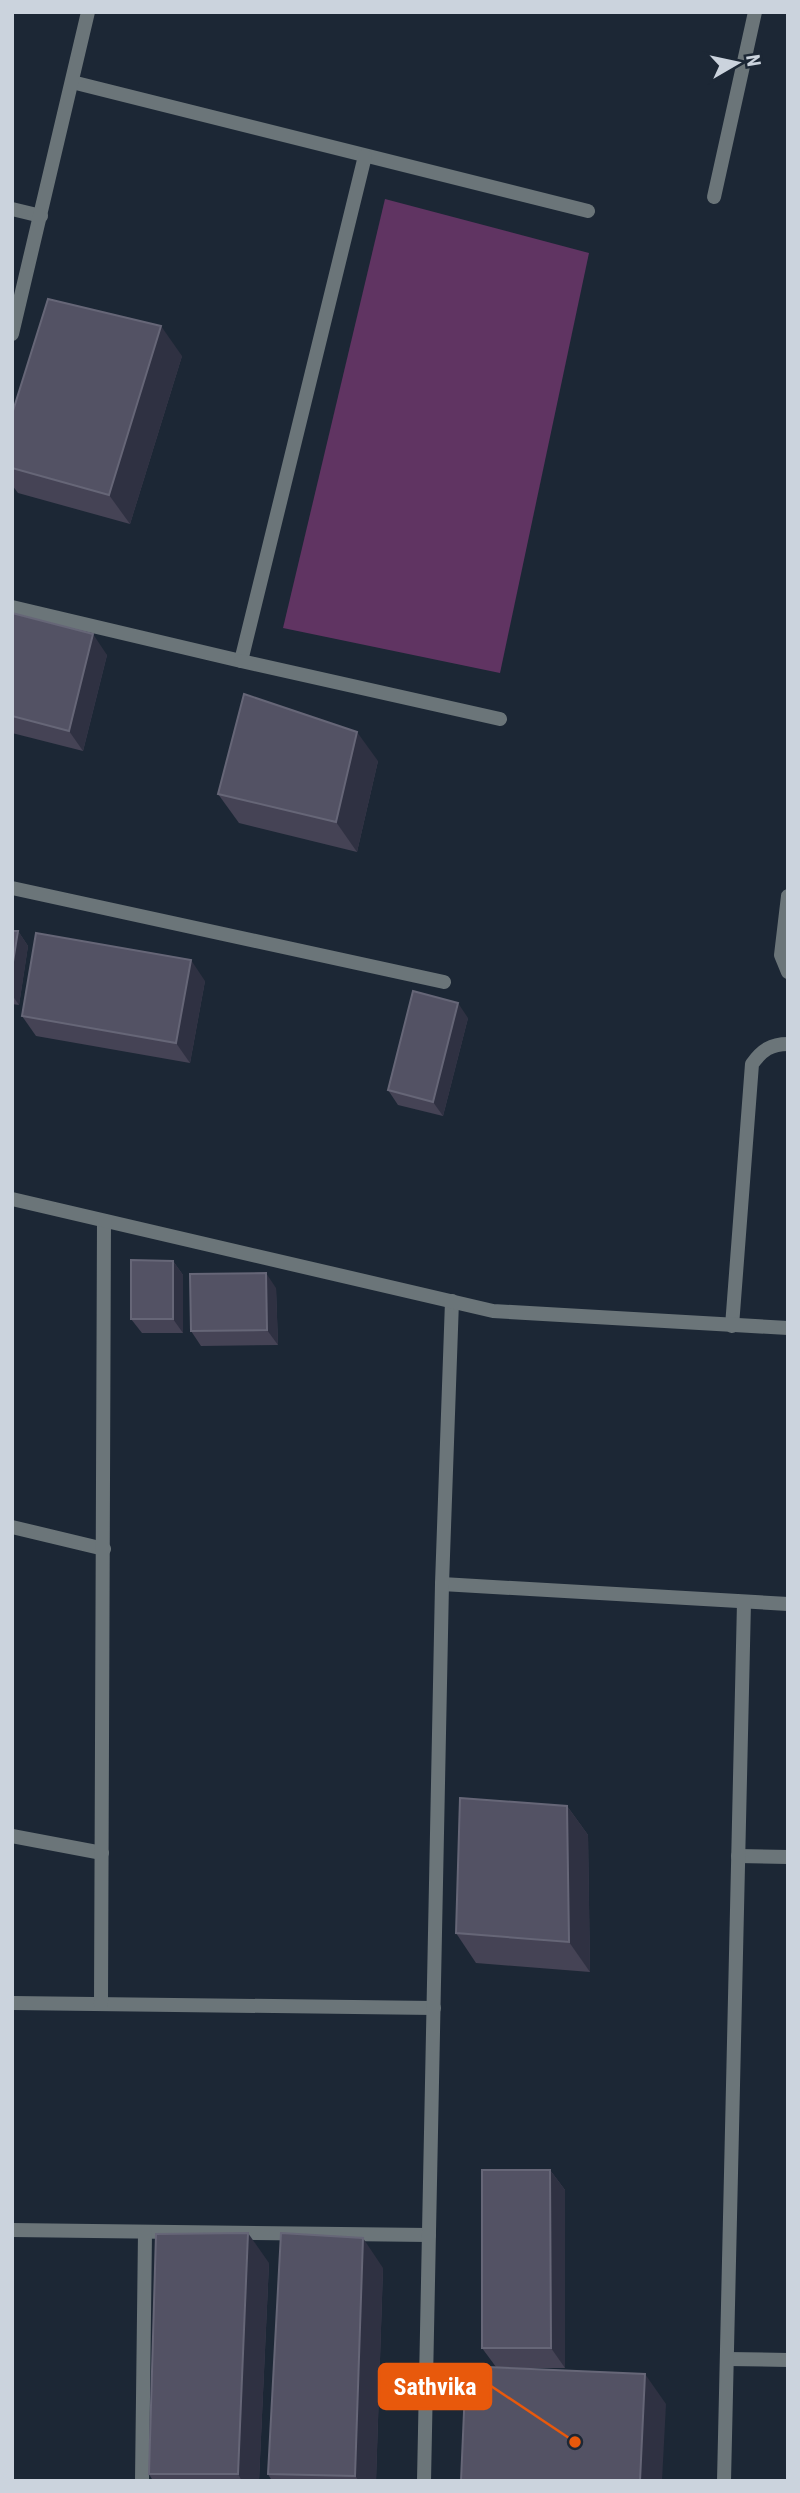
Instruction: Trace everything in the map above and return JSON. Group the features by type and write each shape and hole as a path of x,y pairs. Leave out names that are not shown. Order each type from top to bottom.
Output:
{"street":[{"path":"12,334 88,12"},
{"path":"714,197 755,12"},
{"path":"72,82 588,211"},
{"path":"241,661 365,156"},
{"path":"12,209 41,216"},
{"path":"12,607 500,719"},
{"path":"12,888 444,982"},
{"path":"788,896 781,955 788,972"},
{"path":"732,1326 752,1064 769,1046 788,1044"},
{"path":"12,1199 493,1311 788,1328"},
{"path":"101,2004 104,1221"},
{"path":"424,2481 442,1584 452,1301"},
{"path":"12,1527 104,1549"},
{"path":"442,1584 788,1604"},
{"path":"724,2481 744,1601"},
{"path":"12,1836 102,1853"},
{"path":"738,1856 788,1857"},
{"path":"12,2003 434,2008"},
{"path":"12,2230 429,2235"},
{"path":"142,2481 145,2232"},
{"path":"727,2359 788,2360"}],"shaded area":[{"path":"385,199 589,253 500,673 283,628"}],"building":[{"path":"48,299 161,326 109,495 12,468 12,414"},
{"path":"12,613 93,634 69,731 12,716"},
{"path":"244,694 357,732 336,822 218,794"},
{"path":"12,931 18,931 12,968"},
{"path":"36,933 191,960 176,1043 22,1016"},
{"path":"413,991 458,1003 433,1102 388,1090"},
{"path":"131,1260 173,1261 173,1319 131,1319"},
{"path":"266,1273 267,1330 191,1331 190,1274"},
{"path":"460,1798 567,1806 569,1942 456,1933"},
{"path":"482,2170 550,2170 551,2348 482,2348"},
{"path":"248,2233 238,2474 149,2474 156,2234"},
{"path":"281,2233 363,2238 355,2476 268,2474"},
{"path":"466,2366 645,2374 640,2481 461,2481"}],"place":[{"name":"Sathvika","path":"575,2442"}]}
